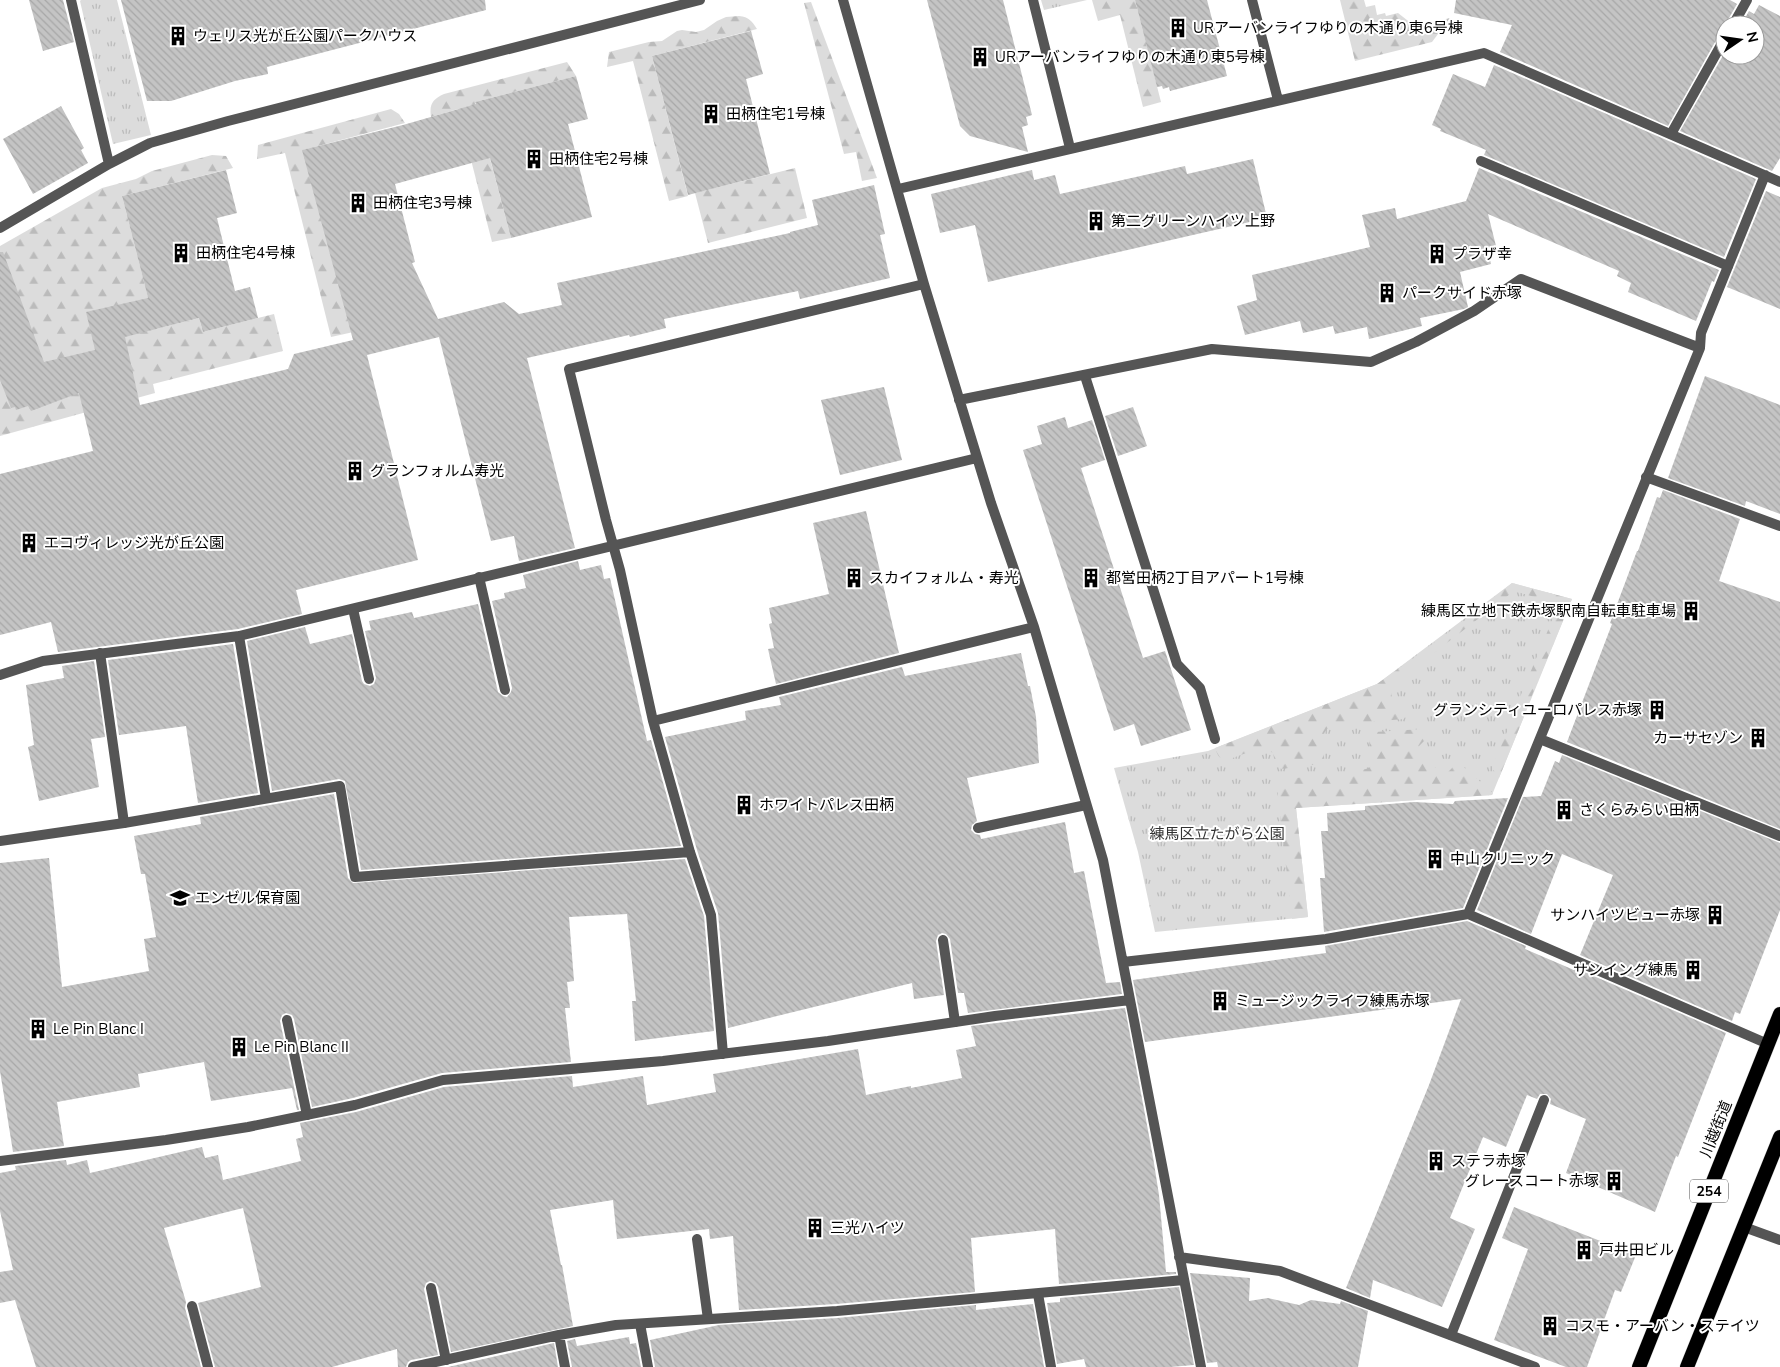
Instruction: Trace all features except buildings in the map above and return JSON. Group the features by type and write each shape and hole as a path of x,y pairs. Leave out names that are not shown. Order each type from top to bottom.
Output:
{"highway":[{"name":"川越街道","path":"1639,1367 1780,1014"},
{"path":"1687,1367 1780,1137"}],"street":[{"path":"71,0 109,164"},
{"path":"0,228 109,164 150,143 228,121 700,0"},
{"path":"843,0 959,400 1034,627 1103,860 1201,1367"},
{"path":"1033,0 1070,148"},
{"path":"1252,0 1278,100"},
{"path":"1739,15 1747,0"},
{"path":"898,189 1484,52 1780,182"},
{"path":"1670,134 1715,55"},
{"path":"1481,161 1728,266"},
{"path":"1468,914 1700,348 1701,333 1765,175"},
{"path":"959,400 1212,349 1371,362 1416,342 1466,315 1521,279 1700,348"},
{"path":"723,1054 711,915 690,852 653,721 613,546 569,369 924,284"},
{"path":"1085,376 1178,664 1200,688 1215,739"},
{"path":"0,675 43,661 239,636 978,458"},
{"path":"1646,477 1780,526"},
{"path":"479,578 505,690"},
{"path":"353,609 369,679"},
{"path":"653,721 1034,627"},
{"path":"239,636 266,798"},
{"path":"100,654 124,823"},
{"path":"1540,739 1780,836"},
{"path":"0,841 124,823 340,786 355,878 690,852"},
{"path":"978,828 1086,805"},
{"path":"1123,962 1326,939 1468,914 1768,1044"},
{"path":"944,940 955,1022"},
{"path":"0,1161 166,1140 307,1115 356,1105 443,1080 663,1061 828,1041 955,1022 1130,1000"},
{"path":"287,1020 307,1115"},
{"path":"1451,1335 1544,1100"},
{"path":"1744,1227 1780,1240"},
{"path":"697,1240 708,1319"},
{"path":"1179,1257 1280,1271 1534,1367"},
{"path":"413,1367 559,1335 616,1325 837,1311 1184,1280"},
{"path":"432,1288 446,1360"},
{"path":"1038,1294 1051,1367"},
{"path":"192,1306 208,1367"},
{"path":"640,1324 648,1367"},
{"path":"559,1335 565,1367"}],"green space":[{"path":"81,0 117,0 151,135 113,144"},
{"path":"1041,0 1087,0 1044,10"},
{"path":"1092,0 1135,0 1161,102 1143,107 1120,15 1098,21"},
{"path":"1340,0 1364,0 1366,7 1375,5 1377,15 1385,13 1386,16 1398,13 1412,24 1416,23 1417,26 1450,18 1432,42 1355,61"},
{"path":"811,2 877,178 862,181 856,152 844,154 804,3"},
{"path":"739,16 750,20 757,29 652,56 688,196 669,201 633,61 607,67 609,52 649,42 662,41 677,31 696,32 704,30 726,17"},
{"path":"567,62 576,76 475,102 511,238 492,242 458,109 431,117 431,105 444,94"},
{"path":"391,109 399,114 405,123 303,150 430,315 331,337 285,153 257,159 258,145"},
{"path":"212,155 226,156 233,168 122,196 156,329 199,318 203,332 274,314 283,351 153,384 155,393 0,436 0,246 102,188 136,179 152,171"},
{"path":"795,168 807,218 708,243 695,193"},
{"name":"練馬区立たがら公園","path":"1512,583 1572,599 1492,795 1296,808 1308,917 1155,932 1138,852 1114,768 1208,751 1377,684"},
{"path":"1512,583 1572,599 1530,700 1520,697 1559,604 1514,591 1394,684 1392,697 1407,712 1404,719 1332,725 1323,736 1324,760 1320,764 1281,769 1275,763 1273,753 1265,748 1260,748 1227,760 1220,758 1218,755 1215,748 1377,684 1471,616"},
{"path":"1516,710 1525,714 1499,778 1492,768"},
{"path":"1423,729 1430,735 1416,749 1444,776 1458,762 1493,793 1492,795 1296,808 1308,917 1292,919 1277,787 1281,780 1366,769 1370,767 1371,763 1370,735 1375,732"}],"place":[{"name":"URアーバンライフゆりの木通り東6号棟","path":"1178,28"},
{"name":"ウェリス光が丘公園パークハウス","path":"178,36"},
{"name":"URアーバンライフゆりの木通り東5号棟","path":"980,57"},
{"name":"田柄住宅1号棟","path":"711,114"},
{"name":"田柄住宅2号棟","path":"534,159"},
{"name":"田柄住宅3号棟","path":"358,203"},
{"name":"第二グリーンハイツ上野","path":"1096,221"},
{"name":"田柄住宅4号棟","path":"181,253"},
{"name":"プラザ幸","path":"1437,254"},
{"name":"パークサイド赤塚","path":"1387,293"},
{"name":"グランフォルム寿光","path":"355,471"},
{"name":"エコヴィレッジ光が丘公園","path":"29,543"},
{"name":"スカイフォルム・寿光","path":"854,578"},
{"name":"都営田柄2丁目アパート1号棟","path":"1091,578"},
{"name":"練馬区立地下鉄赤塚駅南自転車駐車場","path":"1691,611"},
{"name":"グランシティユーロパレス赤塚","path":"1657,710"},
{"name":"カーサセゾン","path":"1758,738"},
{"name":"ホワイトパレス田柄","path":"744,805"},
{"name":"さくらみらい田柄","path":"1564,810"},
{"name":"中山クリニック","path":"1435,859"},
{"name":"エンゼル保育園","path":"180,898"},
{"name":"サンハイツビュー赤塚","path":"1715,915"},
{"name":"サンイング練馬","path":"1693,970"},
{"name":"ミュージックライフ練馬赤塚","path":"1220,1001"},
{"name":"Le Pin Blanc I","path":"38,1029"},
{"name":"Le Pin Blanc II","path":"239,1047"},
{"name":"ステラ赤塚","path":"1436,1161"},
{"name":"グレースコート赤塚","path":"1614,1181"},
{"name":"三光ハイツ","path":"815,1228"},
{"name":"戸井田ビル","path":"1584,1250"},
{"name":"コスモ・アーバン・ステイツ","path":"1550,1326"}]}
